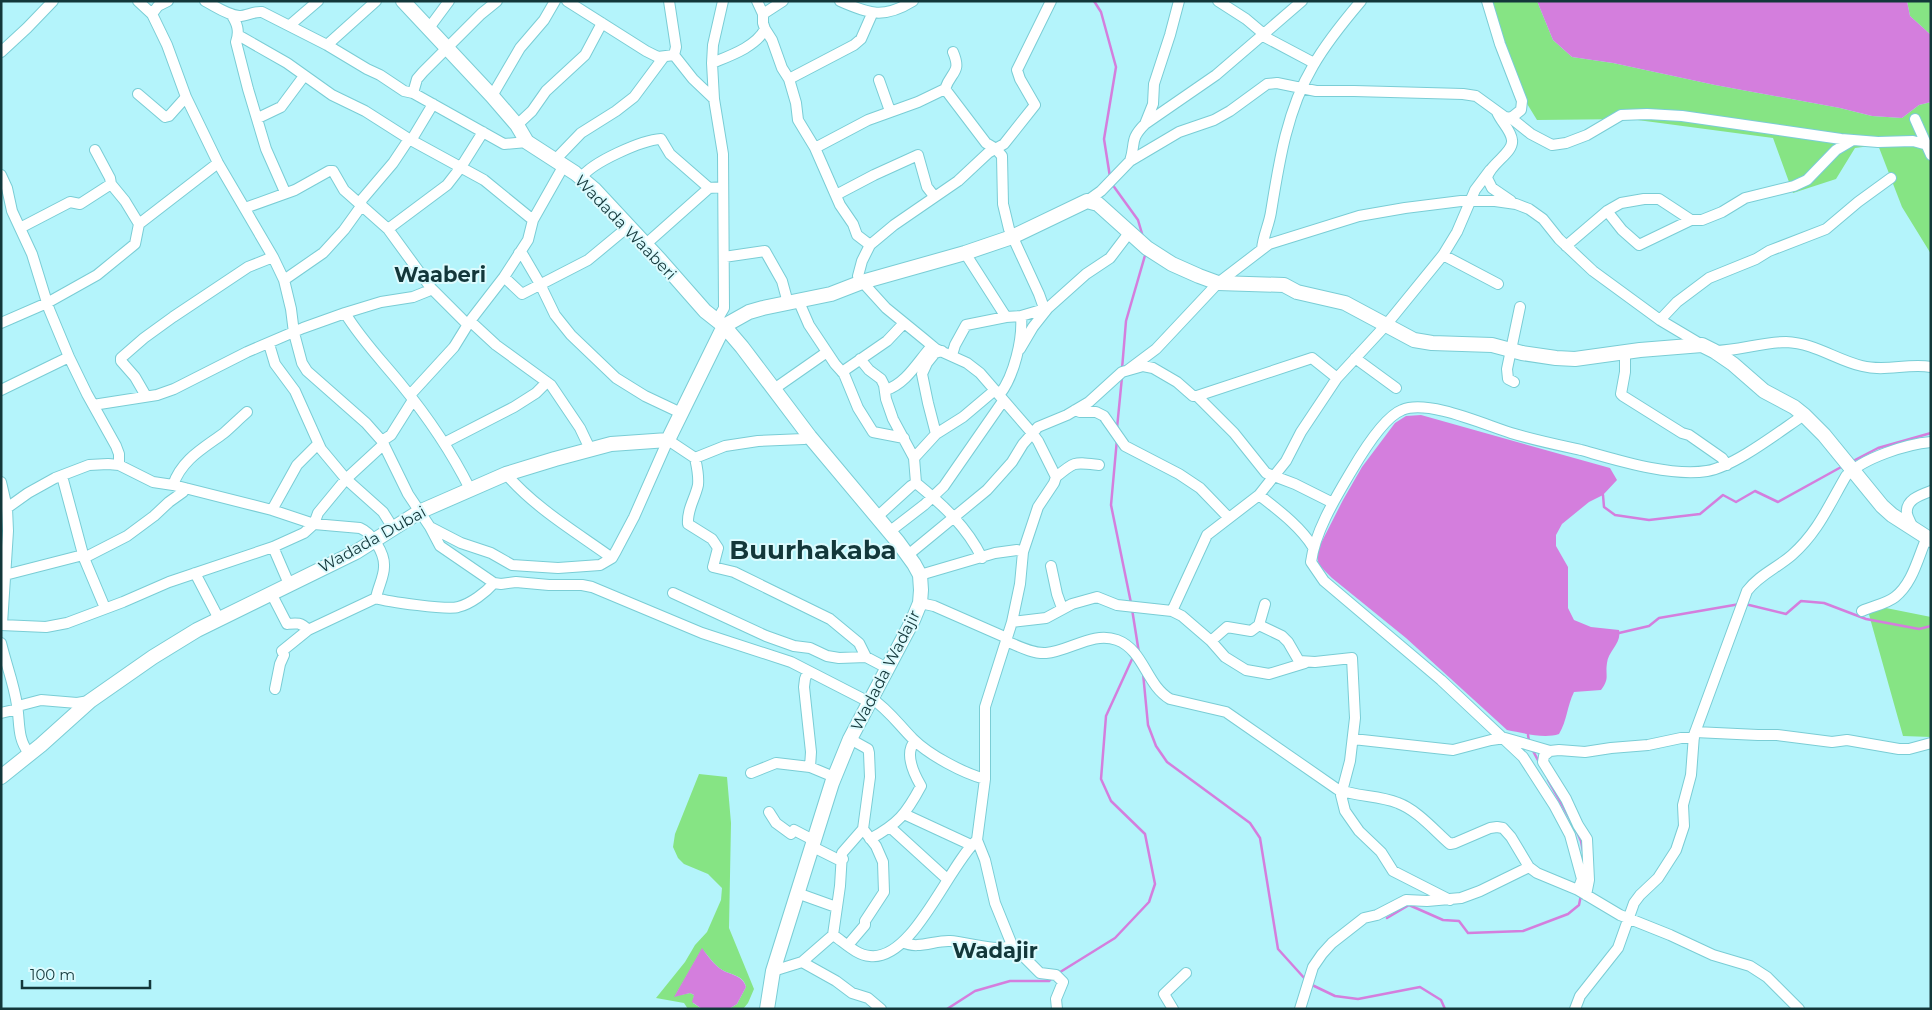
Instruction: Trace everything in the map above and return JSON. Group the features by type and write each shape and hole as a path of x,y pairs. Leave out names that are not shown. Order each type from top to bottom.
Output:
{"street":[{"path":"1,52 53,1"},
{"path":"138,1 152,14 167,45 186,97 218,164 273,257 284,280 292,309 294,333 302,363 307,371 366,423 383,443 408,494 440,546 494,583 516,582 550,586 582,585 592,587 702,633 791,662 882,706 915,741 952,765 985,779"},
{"path":"152,14 158,6 168,1"},
{"path":"206,1 230,14 238,16 254,11 262,12 327,45 404,91 413,93 504,144 528,142"},
{"path":"290,25 318,1"},
{"path":"327,45 376,1"},
{"name":"Wadada Waaberi","path":"403,1 492,96 517,125 528,142 582,178 646,244 705,312 720,323"},
{"path":"429,28 449,1"},
{"path":"413,93 417,79 481,14 497,1"},
{"path":"492,96 520,48 544,20 555,1"},
{"path":"567,1 646,51 663,58 674,55"},
{"path":"669,1 676,47 674,55"},
{"path":"430,527 461,543 491,553 512,565 558,568 600,565 612,558 634,517 681,413 720,323 724,308 723,154 714,100 712,63 713,45 723,1"},
{"path":"757,1 763,14 762,23 772,40 782,68 789,79 796,103 798,120 815,148 836,195 857,235 870,245"},
{"path":"763,14 783,1"},
{"path":"840,1 860,5 872,14 894,10 913,1"},
{"path":"1051,1 1017,70 1035,105 1004,144 988,153 958,181 894,224 870,245 862,261 858,276 886,308 932,346 952,355 980,372 1032,432 1056,477"},
{"path":"1145,124 1152,104 1154,84 1179,1"},
{"path":"1218,1 1246,19 1264,35 1314,63"},
{"path":"1130,161 1135,134 1145,124 1216,76 1302,1"},
{"path":"1262,249 1263,238 1270,221 1276,178 1286,133 1302,88 1314,63 1361,1"},
{"path":"1487,1 1508,66 1522,101 1521,110 1511,118"},
{"path":"230,14 238,27 236,42 238,53 266,149 285,192"},
{"path":"789,79 854,45 861,39 872,14"},
{"path":"517,125 532,111 546,91 585,55 602,23"},
{"path":"712,63 746,47 765,29"},
{"path":"238,35 272,54 332,96 365,111 484,180 533,220"},
{"path":"815,148 868,120 918,102 945,89 947,82 957,68 957,62 952,52"},
{"path":"674,55 693,79 714,100"},
{"path":"1,482 7,508 2,624 46,627 67,623 195,573 273,547 304,533 314,524 318,513 346,478 391,435 412,398 454,346 504,277 528,240 533,220 559,164 581,133 634,97 663,58"},
{"path":"258,118 281,106 304,76"},
{"path":"879,80 890,111"},
{"path":"720,323 763,308 831,294 862,282 965,252 1012,236 1087,201 1101,191 1130,161 1178,132 1214,120 1230,111 1267,84 1277,83 1316,91 1463,94 1476,96 1497,112 1511,118 1531,134 1552,145 1566,143 1587,136 1621,115 1682,116 1853,140 1878,142 1913,141 1929,149"},
{"path":"945,89 986,143 996,149 1002,156 1003,204 1012,236 1046,308"},
{"path":"138,94 165,117 169,116 186,97"},
{"path":"284,280 323,253 344,230 360,204 411,139 433,104"},
{"path":"1172,611 1207,535 1259,495 1286,461 1301,432 1337,378 1386,325 1443,254 1457,232 1475,190 1490,170 1511,148 1513,143 1512,137 1497,112"},
{"path":"1915,119 1929,149"},
{"path":"388,229 439,192 461,167 483,132"},
{"path":"582,178 602,161 624,151 661,139 670,154 709,188"},
{"path":"1607,212 1622,230 1639,245 1691,220 1702,220 1746,198 1794,186 1807,180 1836,150 1853,140"},
{"path":"95,150 108,173 111,184 139,224"},
{"path":"836,195 918,155 928,187 934,196"},
{"path":"1,323 47,304 78,287 113,263 135,244 139,224 218,164"},
{"path":"1490,170 1487,178 1492,188 1499,194 1536,214 1593,271 1660,320 1708,348 1764,391 1794,406 1804,414 1882,506 1929,539 1904,588 1885,603 1862,611"},
{"path":"245,208 306,185 320,175 333,171 344,190 388,229 431,288 496,346 554,389 580,428 590,449"},
{"path":"1,175 7,188 12,211 32,254 47,304 69,357 116,446 119,454 118,464"},
{"path":"1660,320 1677,302 1709,278 1756,259 1769,251 1826,229 1891,178"},
{"path":"20,228 70,202 80,204 111,184"},
{"path":"646,244 709,188 722,187"},
{"path":"1566,246 1607,212 1621,204 1644,199 1659,199 1691,220"},
{"path":"1087,201 1098,204 1147,248 1172,264 1198,276 1218,282 1284,286 1297,292 1345,302 1414,340 1432,343 1492,345 1542,357 1556,358 1788,342 1819,348 1863,367 1931,367"},
{"path":"908,555 987,490 1012,462 1015,454 1032,432 1089,402 1115,377 1128,370 1156,349 1218,282 1262,249 1276,242 1359,216 1444,202 1470,201 1516,204"},
{"path":"504,277 522,294 588,260 629,226"},
{"path":"1016,354 1046,308 1086,274 1110,258 1129,232"},
{"path":"724,257 765,251 794,302 842,372 858,408 873,432 904,438"},
{"path":"965,252 1006,317"},
{"path":"519,253 523,256 540,284 555,315 571,335 616,378 651,399 681,413"},
{"path":"1443,254 1498,284"},
{"path":"146,396 123,364 121,358 173,317 248,267 273,257"},
{"path":"93,405 157,395 174,389 247,352 345,313 382,302 413,297 431,288"},
{"path":"1514,382 1508,379 1507,369 1520,306"},
{"path":"952,355 966,325 1021,316 1046,308"},
{"path":"345,313 365,341 412,398 444,443 470,489"},
{"path":"890,532 934,497 955,471 1009,381 1016,354 1021,316"},
{"path":"720,323 810,437 890,532 908,555 920,575 995,553 1017,550 1023,552"},
{"path":"842,372 887,341 904,323"},
{"path":"269,344 276,364 303,406 318,444 346,478 383,512 393,528"},
{"path":"886,390 907,377 932,346"},
{"path":"936,434 922,374 927,363 935,353 942,351"},
{"path":"774,389 827,352"},
{"path":"1625,352 1625,372 1621,394 1682,433 1689,435 1722,458 1727,465"},
{"path":"1,390 69,357"},
{"path":"1196,396 1312,358 1337,378"},
{"path":"1355,358 1396,388"},
{"path":"860,360 881,379 886,390 886,399 893,419 914,458 916,483 934,497 954,517 970,536 982,558"},
{"path":"1128,370 1143,366 1154,368 1177,382 1193,396 1196,396 1234,433 1266,473 1295,484 1333,503"},
{"path":"444,443 514,407 536,393 547,382"},
{"path":"914,458 936,434 999,395"},
{"path":"1582,892 1582,879 1570,835 1554,805 1523,757 1505,738 1400,644 1324,581 1311,562 1313,547 1333,503 1354,466 1390,417 1400,410 1411,407 1423,407 1445,412 1512,433 1651,467 1690,473 1709,471 1727,465 1804,414"},
{"path":"1074,410 1096,412 1104,416 1125,446 1180,474 1200,488 1229,518"},
{"path":"173,485 178,473 202,447 224,432 246,412"},
{"path":"695,458 725,446 810,437"},
{"path":"668,440 695,458 698,469 698,486 690,504 688,524 712,540 718,548 713,567 734,572 830,619 858,643 866,657"},
{"name":"Wadada Dubai","path":"1,776 52,735 90,701 153,657 197,630 374,541 420,512 506,474 590,449 610,444 668,440"},
{"path":"1574,1009 1580,996 1618,948 1634,903 1668,865 1681,836 1684,826 1683,804 1691,775 1695,735 1746,591 1758,578 1792,555 1814,533 1846,476 1852,470 1872,458 1912,445 1931,442"},
{"path":"272,510 297,465 318,444"},
{"path":"833,935 860,954 871,956 890,952 903,942 929,910 947,879 974,843 985,779 985,707 1012,622 1020,584 1023,552 1038,507 1056,477 1074,463 1099,465"},
{"path":"7,508 28,493 89,465 118,464 153,482 173,485 272,510 314,524 365,530 383,557 384,567 376,598"},
{"path":"506,474 516,486 537,503 612,558"},
{"path":"62,476 84,556 105,608"},
{"path":"877,517 916,483"},
{"path":"4,570 84,556 127,536 183,492 185,488"},
{"path":"1913,529 1907,514 1908,505 1913,498 1931,491"},
{"path":"1259,495 1292,523 1313,547"},
{"path":"273,547 289,584"},
{"path":"1051,566 1062,608"},
{"path":"195,573 220,619"},
{"name":"Wadada Wadajir","path":"767,1009 773,971 834,777 850,739 913,620 920,603 920,575"},
{"path":"275,689 280,664 284,655 282,652 308,630 376,598 388,602 458,608 484,594 494,583"},
{"path":"270,593 287,624 303,624 308,630"},
{"path":"672,593 747,628 794,646 810,648 827,656 839,658 866,657 887,668"},
{"path":"1012,622 1046,618 1062,608 1097,597 1117,605 1172,611 1182,616 1211,641 1225,657 1246,670 1270,674 1305,663 1352,658 1355,718 1350,761 1341,800 1350,820 1381,852 1393,871 1450,900"},
{"path":"920,603 934,606 1038,653 1047,653 1095,638 1117,640 1141,662 1152,683 1164,696 1180,702 1226,712 1329,784 1343,791 1399,803 1409,809 1450,844 1455,844 1490,828 1497,826 1502,828 1511,837 1529,866 1537,873 1582,892 1613,911 1713,955 1750,966 1767,977 1800,1009"},
{"path":"1211,641 1227,627 1251,632 1260,626 1266,604"},
{"path":"1260,626 1282,636 1288,642 1295,657 1305,663"},
{"path":"740,644 747,628"},
{"path":"1,643 18,707 20,734 25,749 29,753"},
{"path":"808,671 804,687 811,752 810,767"},
{"path":"1,713 41,700 77,703 90,701"},
{"path":"1353,739 1453,750 1505,738 1550,751 1585,752 1648,745 1695,735 1777,735 1832,742 1847,740 1899,749 1910,749 1931,743"},
{"path":"773,971 802,962 833,935 843,859 842,853 863,829 870,777 870,753 868,749 850,739"},
{"path":"870,839 891,828 904,814 921,786 911,766 911,746 915,741"},
{"path":"1550,751 1544,756 1543,762 1566,800 1586,839 1589,880 1582,892"},
{"path":"752,773 776,763 810,767 834,777"},
{"path":"769,812 776,824 791,834 794,830 837,859 843,859"},
{"path":"904,814 934,829 974,843 985,860 994,903 1012,945 1040,973 1060,977 1063,985 1056,999 1057,1009"},
{"path":"891,828 947,879"},
{"path":"848,945 865,925 865,921 884,892 883,862 863,829"},
{"path":"1300,1009 1314,967 1322,954 1332,943 1364,918 1377,915 1406,900 1457,900 1480,891 1529,866"},
{"path":"797,893 836,907"},
{"path":"903,942 912,944 951,941 1000,948 1012,945"},
{"path":"802,962 836,981 852,993 868,998 881,1009"},
{"path":"1173,1009 1164,994 1186,973"},
{"path":"1781,992 1787,1009"}],"green space":[{"path":"1487,1 1537,1 1553,40 1572,57 1613,63 1872,116 1902,118 1919,105 1931,102 1931,254 1902,207 1878,145 1855,148 1836,179 1793,193 1773,138 1630,119 1537,120 1518,89"},
{"path":"1907,1 1931,1 1931,35 1910,16"},
{"path":"1866,604 1931,617 1931,737 1903,736"},
{"path":"699,774 727,777 731,823 729,928 754,989 743,1009 729,1009 737,1004 746,987 742,979 718,967 702,949 675,996 690,993 694,995 693,1003 702,1009 688,1009 684,1003 656,998 685,962 695,945 707,932 721,900 722,888 708,874 684,864 678,858 673,847 675,834"}],"shaded area":[{"path":"1537,1 1907,1 1910,16 1931,35 1931,102 1919,105 1902,118 1872,116 1613,63 1572,57 1553,40"},
{"path":"1421,415 1610,468 1617,480 1603,495 1589,502 1562,524 1556,535 1556,546 1568,567 1568,608 1574,620 1591,627 1619,630 1619,639 1608,659 1604,686 1601,690 1574,692 1559,734 1540,736 1507,730 1406,638 1332,578 1319,565 1316,553 1362,467 1395,423 1406,416"},
{"path":"702,948 718,967 744,982 746,987 737,1004 729,1009 702,1009 692,1002 694,995 690,993 674,997"}],"waterway":[{"path":"1094,1 1101,12 1116,67 1104,139 1110,177"},
{"path":"1112,184 1138,220 1143,237"},
{"path":"1122,369 1126,321 1146,252"},
{"path":"1117,428 1122,377"},
{"path":"1853,461 1878,448 1931,433"},
{"path":"1117,439 1111,505 1131,603"},
{"path":"1603,495 1604,507 1615,515 1649,520 1700,514 1723,495 1736,502 1755,491 1778,502 1843,466"},
{"path":"1745,604 1786,614 1801,601 1824,603 1866,619 1919,629 1931,626"},
{"path":"1619,633 1649,626 1659,618 1740,604"},
{"path":"1132,609 1139,653"},
{"path":"1057,974 1115,938 1149,902 1155,884 1145,834 1111,801 1101,779 1106,716 1133,657"},
{"path":"1143,673 1148,725 1156,746 1167,762 1250,823 1260,838 1278,949 1306,980"},
{"path":"1528,735 1529,741"},
{"path":"1532,749 1540,764"},
{"path":"1548,780 1571,821"},
{"path":"1577,832 1583,851"},
{"path":"1387,918 1409,905 1443,920 1459,921 1468,933 1523,931 1568,914 1579,905 1581,895"},
{"path":"947,1009 975,991 1010,981 1049,981 1053,977"},
{"path":"1310,984 1335,996 1358,999 1420,987 1441,1000 1445,1009"}],"district":[{"name":"Waaberi","path":"440,275"},
{"name":"Buurhakaba","path":"813,550"},
{"name":"Wadajir","path":"995,951"}]}
